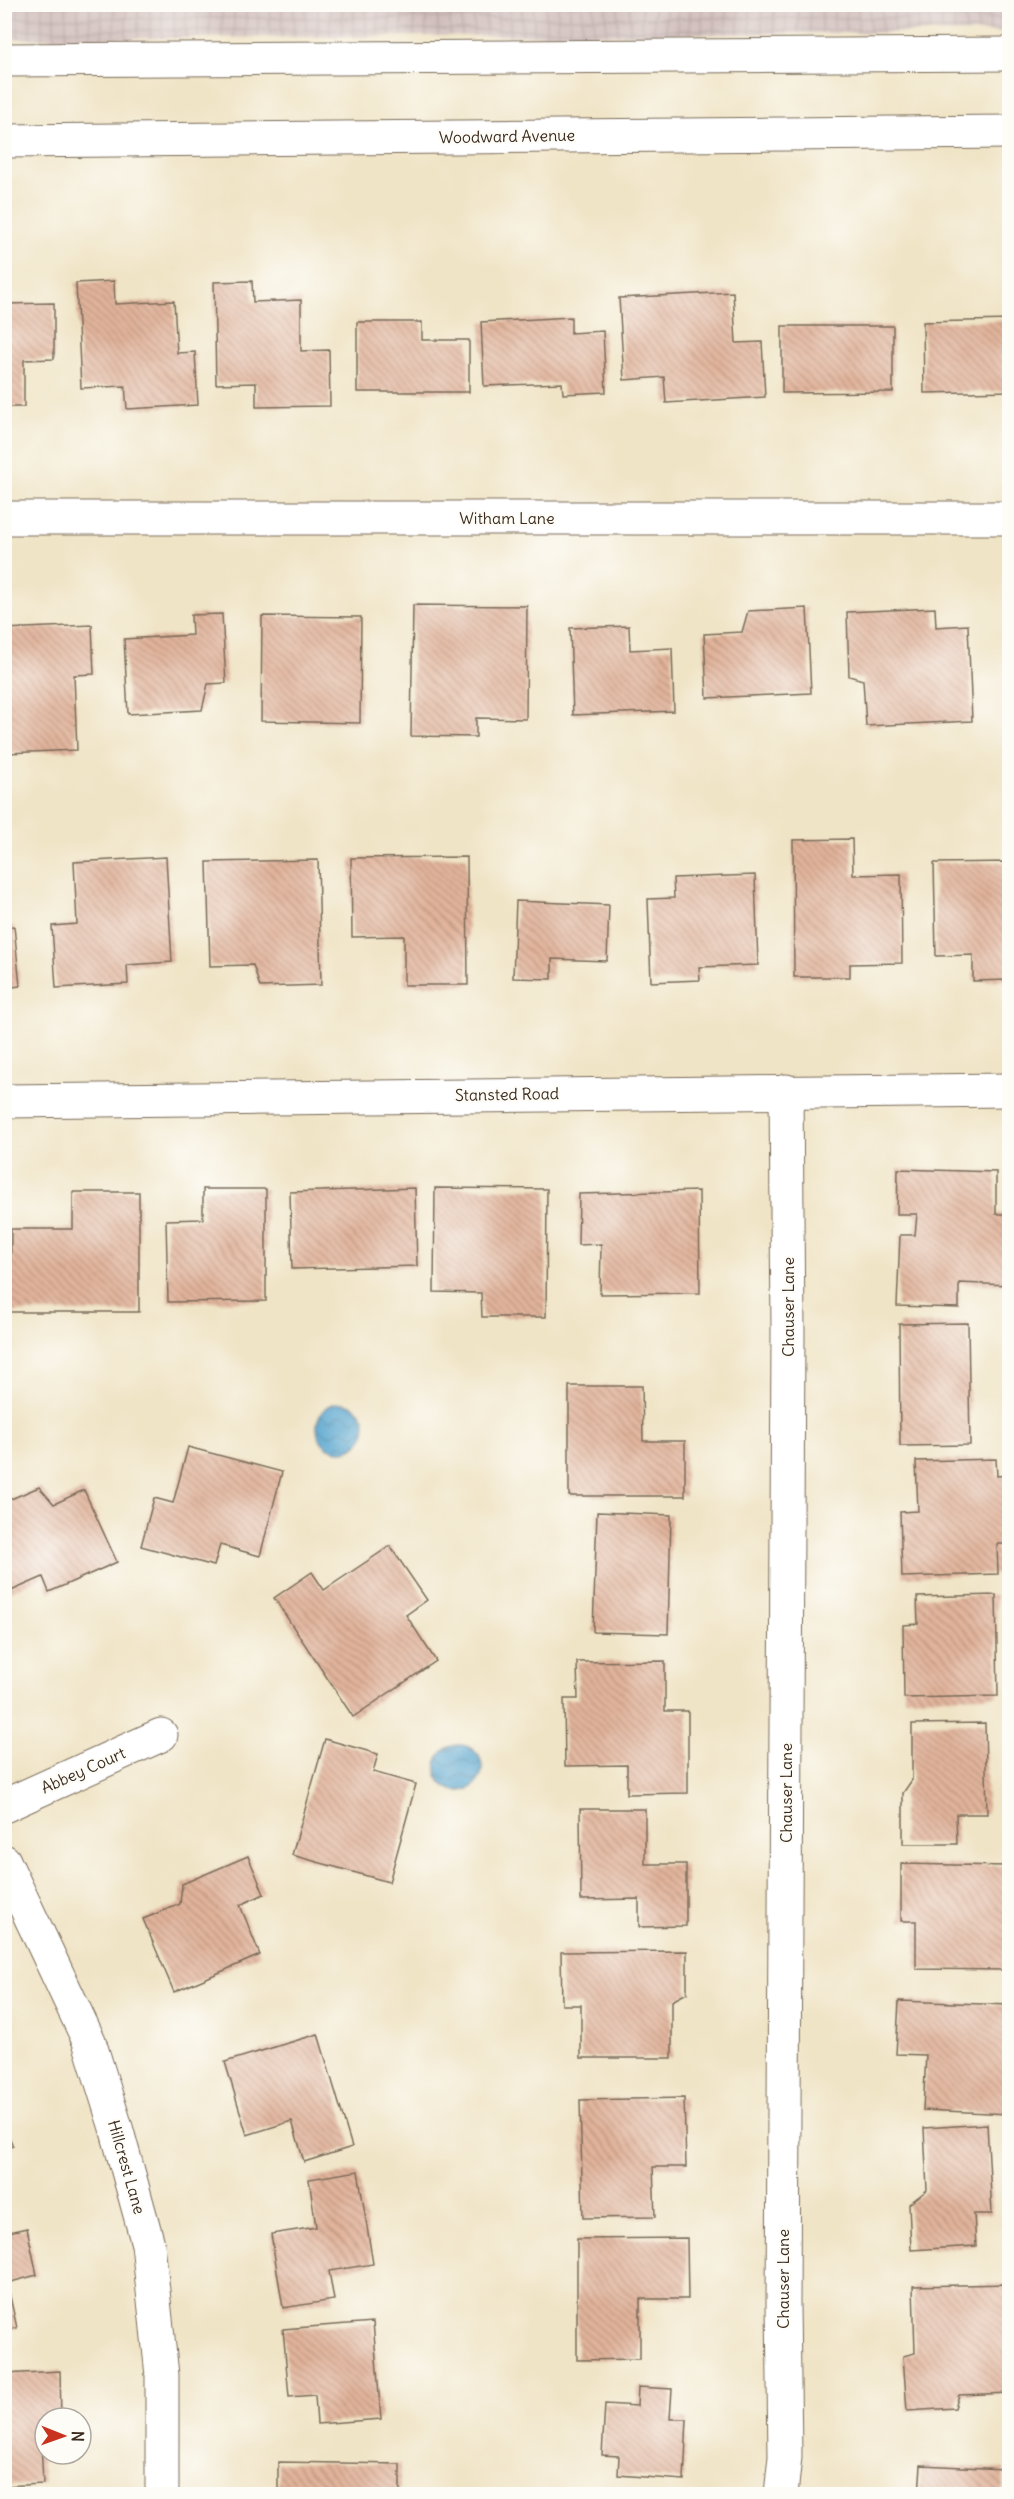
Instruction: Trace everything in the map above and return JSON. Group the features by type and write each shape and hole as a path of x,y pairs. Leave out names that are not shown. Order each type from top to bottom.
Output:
{"street":[{"path":"4,60 1010,54"},
{"name":"Woodward Avenue","path":"4,141 1010,132"},
{"name":"Witham Lane","path":"4,518 1010,518"},
{"name":"Stansted Road","path":"4,1101 1010,1090"},
{"name":"Chauser Lane","path":"781,2494 785,2457 783,2304 788,1345 786,1091"},
{"name":"Abbey Court","path":"4,1806 161,1735"},
{"name":"Hillcrest Lane","path":"4,1861 88,2041 117,2131 148,2244 162,2374 162,2494"}],"shaded area":[{"path":"5,4 1009,4 1009,32 4,39"}],"water":[{"path":"336,1403 346,1403 358,1410 365,1422 365,1432 358,1444 346,1451 336,1451 321,1440 317,1432 317,1422 328,1407"},
{"path":"464,1745 476,1751 481,1759 481,1777 476,1785 468,1790 454,1791 446,1788 439,1781 436,1763 439,1755 446,1748"}],"building":[{"path":"114,281 115,304 174,301 177,353 195,352 198,405 127,409 125,386 81,388 76,283"},
{"path":"252,281 253,302 301,300 301,351 329,350 330,406 256,407 256,383 216,384 214,282"},
{"path":"733,292 736,343 762,342 765,397 666,403 664,377 624,380 619,298"},
{"path":"54,303 54,359 24,360 24,407 4,407 4,304"},
{"path":"571,317 571,333 603,331 606,392 563,394 562,383 484,386 481,322"},
{"path":"1010,320 1010,391 924,393 923,322"},
{"path":"357,322 422,322 422,340 469,340 469,392 357,392"},
{"path":"782,326 893,326 893,392 782,393"},
{"path":"413,605 527,606 526,719 476,718 476,737 411,736"},
{"path":"807,608 811,693 707,698 704,634 742,632 748,611"},
{"path":"935,608 936,627 968,625 972,721 866,726 863,680 849,676 847,612"},
{"path":"222,614 226,683 208,684 202,710 128,714 124,639 192,635 191,615"},
{"path":"262,616 361,617 360,723 261,721"},
{"path":"92,625 94,674 74,675 77,750 7,753 4,629"},
{"path":"629,626 630,650 672,648 674,711 573,715 570,628"},
{"path":"1010,677 1010,696 1004,695"},
{"path":"852,839 853,875 901,874 902,963 850,964 850,977 794,977 793,840"},
{"path":"166,857 172,962 127,965 128,984 56,988 52,926 77,924 74,862"},
{"path":"467,857 468,985 404,985 404,936 352,937 351,858"},
{"path":"318,860 321,985 260,987 253,965 210,966 207,862"},
{"path":"1010,862 1010,980 973,981 973,955 936,956 934,863"},
{"path":"755,875 758,965 699,967 700,980 651,982 648,899 674,898 673,878"},
{"path":"516,901 609,905 607,961 552,959 552,979 513,978"},
{"path":"14,926 20,986 4,988 4,927"},
{"path":"898,1169 996,1172 996,1214 1010,1214 1010,1285 959,1283 959,1308 897,1306 900,1235 915,1235 917,1214 897,1214"},
{"path":"415,1188 417,1266 292,1269 290,1192"},
{"path":"435,1188 547,1189 546,1317 482,1317 481,1293 434,1292"},
{"path":"203,1189 266,1189 266,1301 168,1302 166,1220 203,1219"},
{"path":"699,1191 700,1293 600,1294 601,1244 578,1245 579,1194"},
{"path":"73,1192 139,1192 139,1312 10,1312 11,1229 73,1229"},
{"path":"968,1323 970,1445 900,1446 899,1324"},
{"path":"569,1386 642,1386 643,1441 685,1441 685,1496 569,1496"},
{"path":"188,1447 282,1472 260,1556 220,1545 214,1566 141,1546 154,1498 173,1503"},
{"path":"996,1459 997,1476 1010,1475 1010,1544 997,1544 998,1574 902,1577 900,1512 918,1511 916,1461"},
{"path":"39,1487 54,1504 84,1490 117,1562 49,1592 43,1577 4,1594 4,1502"},
{"path":"597,1512 671,1515 668,1634 593,1632"},
{"path":"390,1546 427,1600 406,1615 436,1661 353,1717 274,1598 312,1572 324,1590"},
{"path":"996,1595 998,1696 904,1698 903,1625 918,1624 917,1597"},
{"path":"665,1661 665,1711 688,1711 688,1793 627,1794 627,1765 565,1766 564,1699 578,1699 577,1662"},
{"path":"985,1723 987,1814 956,1814 957,1844 903,1844 903,1793 912,1780 912,1724"},
{"path":"325,1739 378,1754 373,1772 416,1784 389,1882 292,1855"},
{"path":"580,1809 645,1809 645,1864 686,1864 686,1926 639,1927 639,1899 581,1900"},
{"path":"248,1856 264,1894 240,1905 260,1955 174,1992 143,1919 180,1904 182,1884"},
{"path":"901,1864 1007,1866 1006,1970 916,1969 916,1921 901,1921"},
{"path":"687,1951 687,1993 672,2001 672,2058 581,2058 581,2005 562,2005 561,1952"},
{"path":"899,2001 1010,2005 1010,2114 923,2110 926,2055 896,2054"},
{"path":"318,2034 352,2147 304,2162 292,2121 247,2135 225,2062"},
{"path":"684,2098 686,2167 653,2167 655,2217 583,2218 580,2100"},
{"path":"987,2124 992,2214 974,2214 976,2246 911,2250 909,2204 927,2190 924,2128"},
{"path":"4,2125 13,2146 4,2149"},
{"path":"358,2171 373,2264 329,2271 334,2300 283,2308 271,2234 316,2227 309,2179"},
{"path":"27,2228 37,2275 7,2283 17,2328 4,2331 4,2233"},
{"path":"687,2238 688,2299 640,2299 640,2359 577,2360 577,2239"},
{"path":"1010,2284 1010,2393 959,2395 955,2408 907,2411 903,2356 915,2353 913,2286"},
{"path":"373,2322 381,2419 317,2424 315,2395 289,2397 283,2329"},
{"path":"60,2371 61,2406 33,2406 33,2466 42,2466 43,2484 4,2486 4,2374"},
{"path":"638,2387 672,2389 670,2419 687,2419 684,2480 618,2475 619,2456 602,2455 605,2404 637,2406"},
{"path":"278,2462 400,2464 400,2494 278,2494"},
{"path":"921,2465 1004,2469 1002,2494 919,2494"}]}
